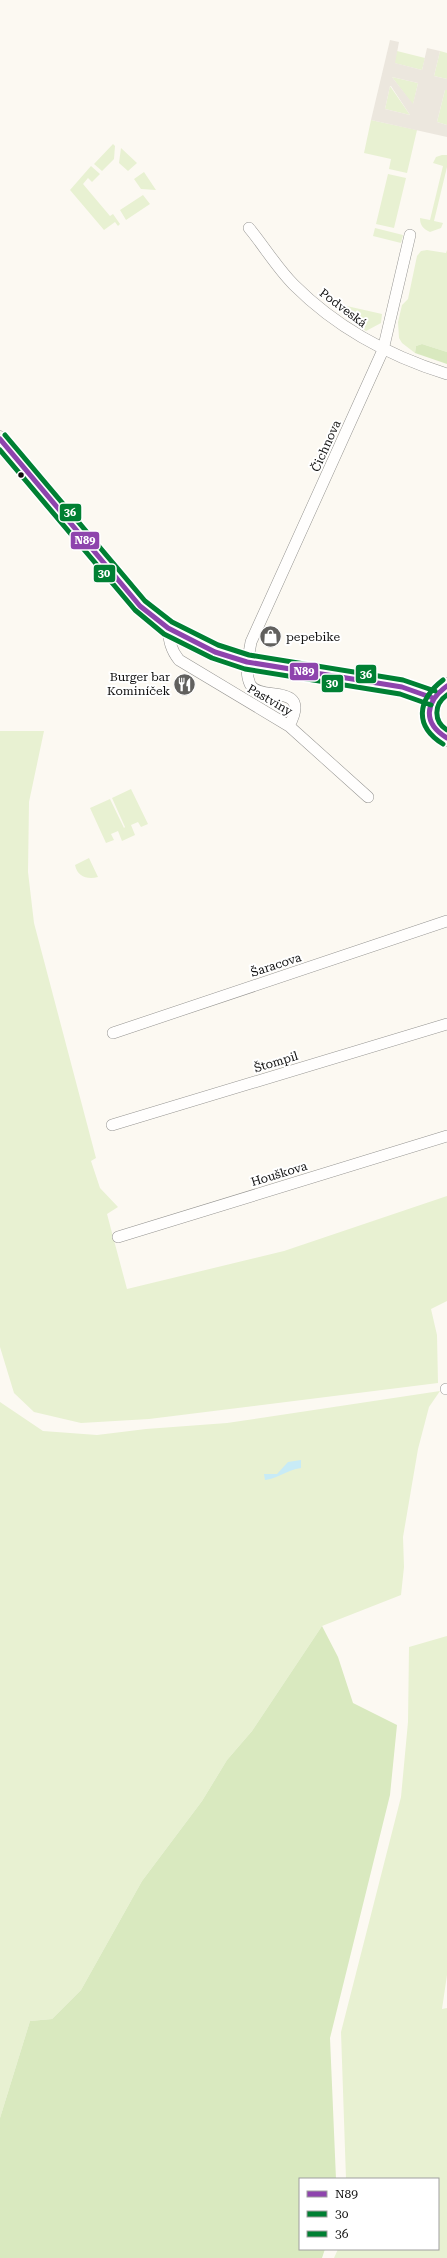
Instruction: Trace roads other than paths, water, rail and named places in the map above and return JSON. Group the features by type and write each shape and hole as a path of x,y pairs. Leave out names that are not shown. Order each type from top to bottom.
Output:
{"street":[{"name":"Podveská","path":"249,228 293,284 356,336 421,366 447,374"},
{"name":"Čichnova","path":"290,726 296,709 294,703 288,697 278,693 255,690 250,685 248,662 252,642 384,350 410,235"},
{"path":"0,439 140,606 168,628 215,652 248,662 402,687 433,698"},
{"name":"Pastviny","path":"168,628 169,640 173,652 181,662 290,726 368,797"},
{"path":"447,686 439,691 433,698 430,706 431,723 442,736 447,738"},
{"name":"Šaracova","path":"112,1033 447,921"},
{"name":"Štompil","path":"112,1126 447,1024"},
{"name":"Houškova","path":"118,1238 447,1136"}],"water":[{"path":"301,1460 301,1468 291,1470 275,1478 265,1480 264,1474 277,1474 288,1462"}],"place":[{"name":"pepebike","path":"270,637"},
{"name":"Burger bar Kominíček","path":"185,684"}]}
